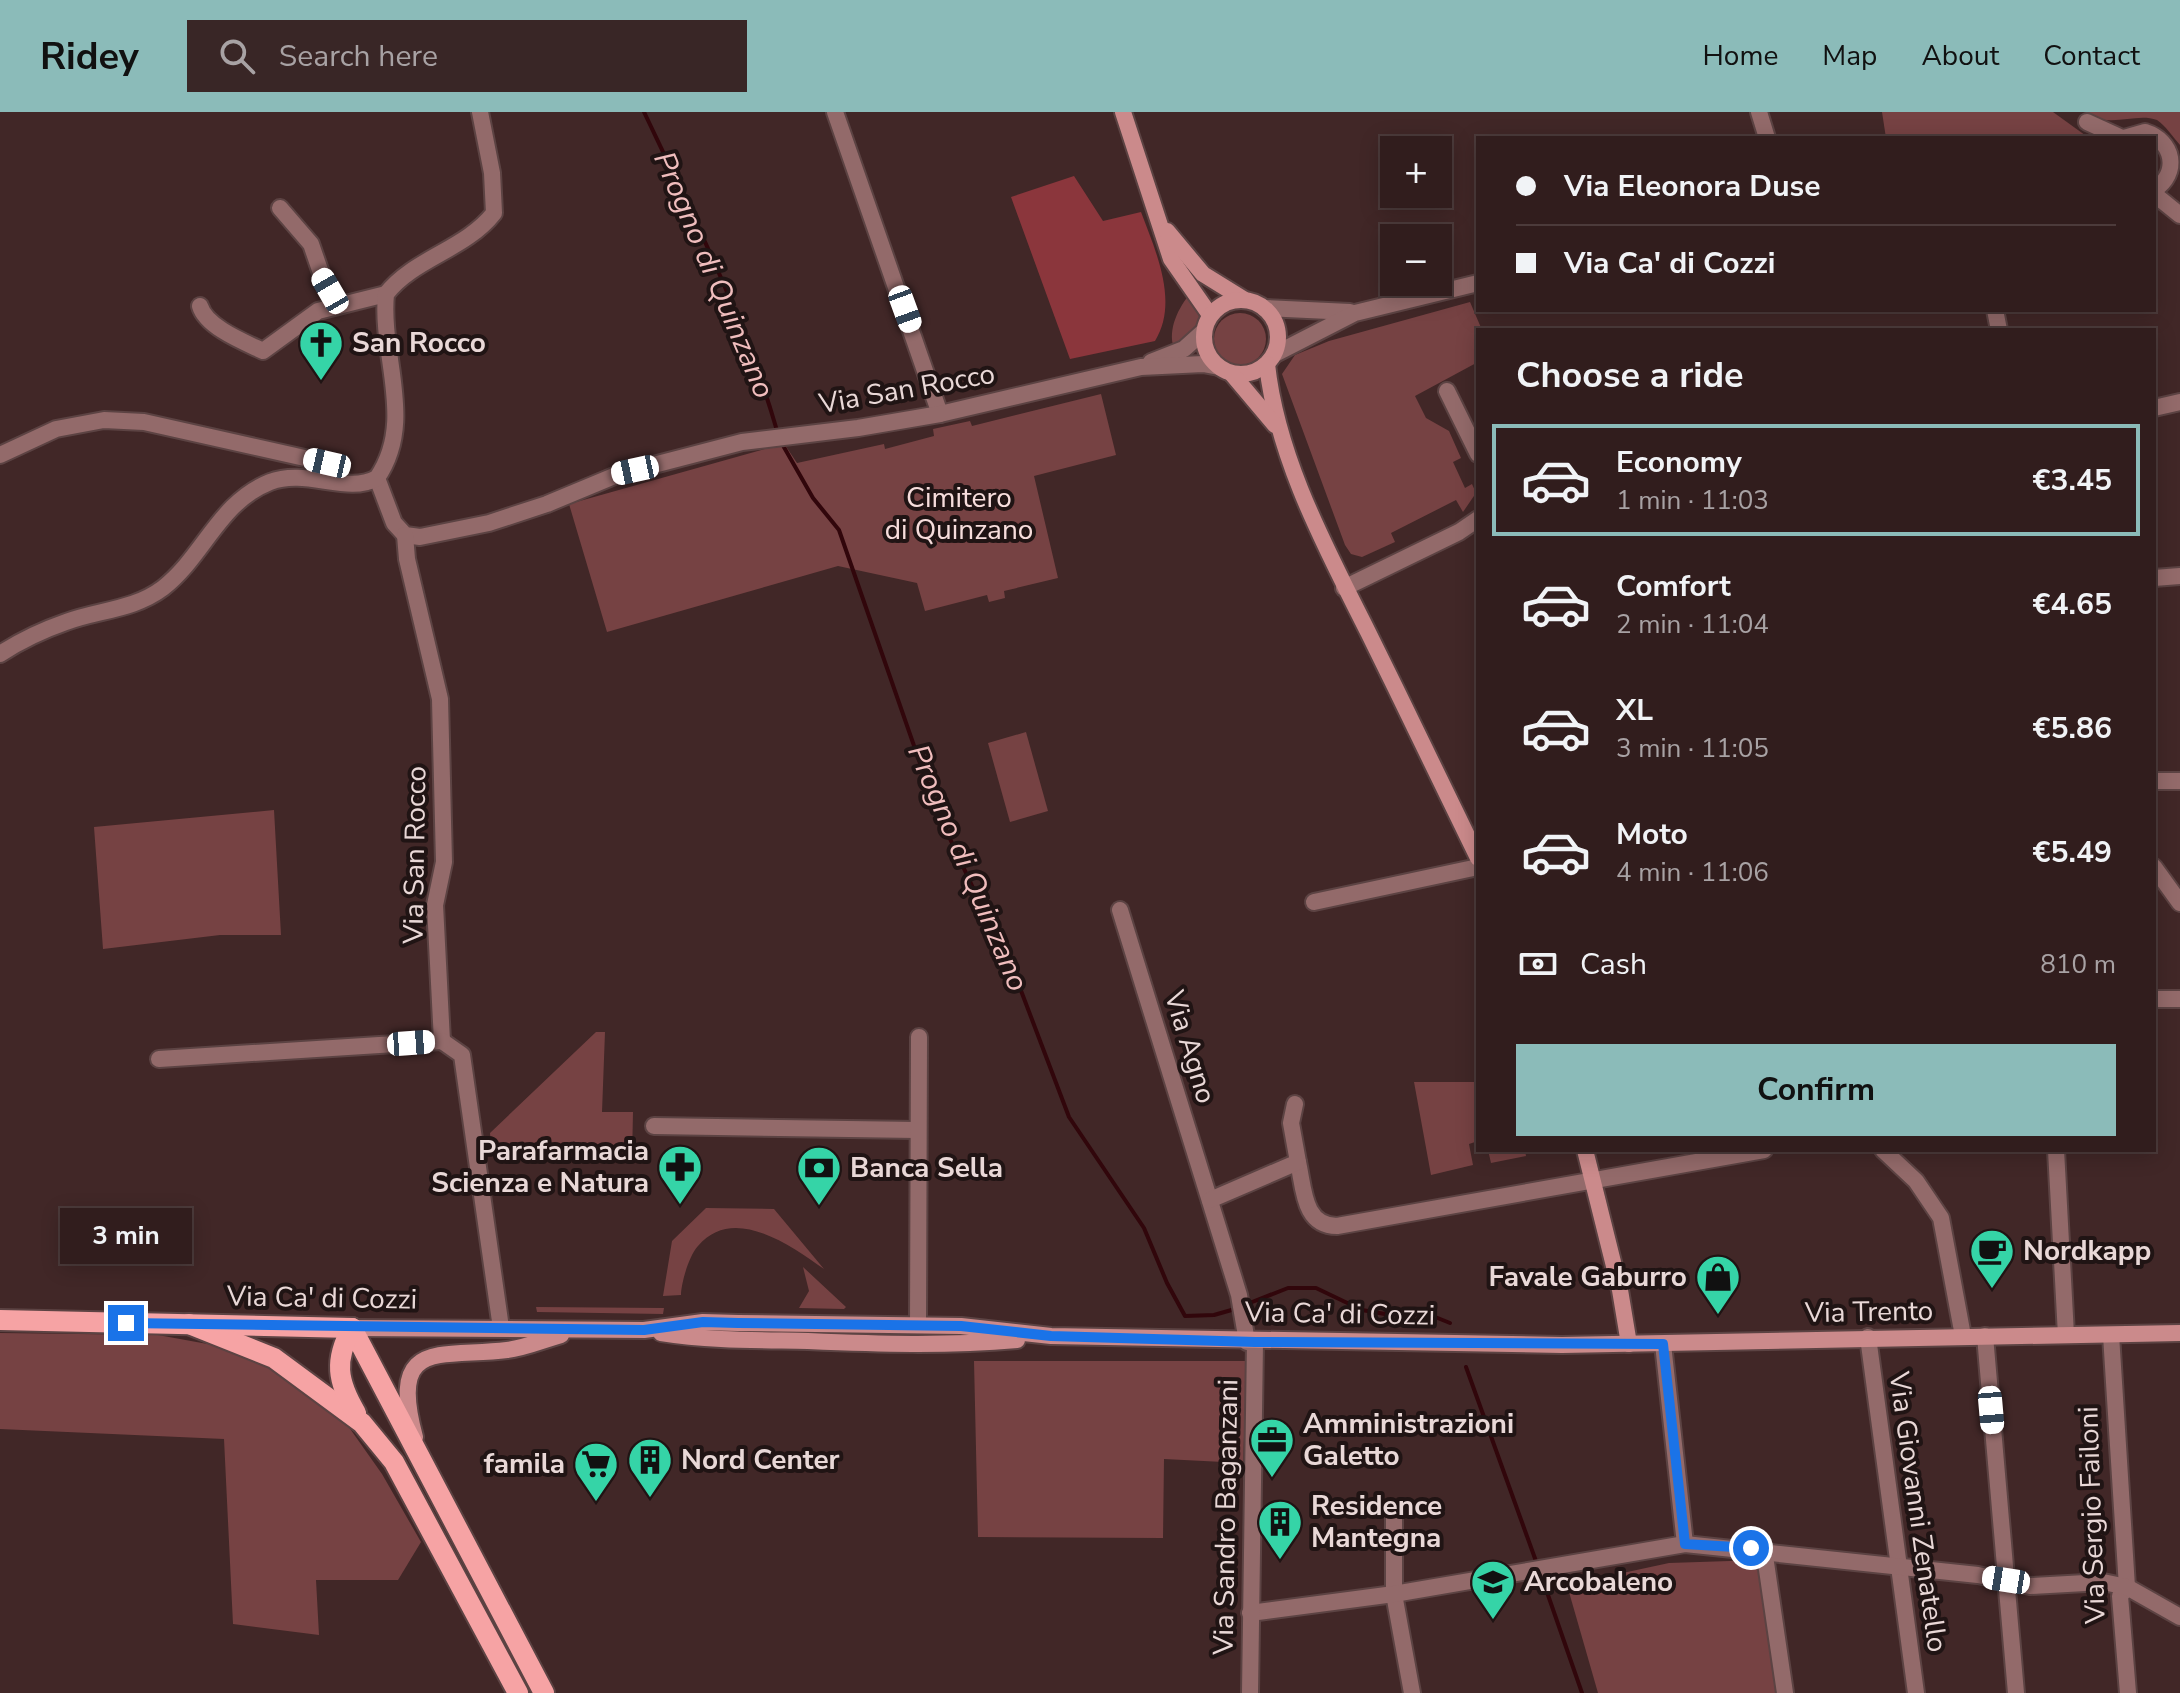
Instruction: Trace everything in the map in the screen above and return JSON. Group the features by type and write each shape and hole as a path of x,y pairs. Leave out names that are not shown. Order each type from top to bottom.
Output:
{"main road":[{"path":"1123,112 1171,259 1207,323 1208,355 1226,370 1283,436"},
{"path":"1157,217 1203,274 1264,308 1277,328 1271,359 1283,436 1316,527 1476,854"},
{"path":"1207,323 1227,302 1245,300"},
{"path":"1226,370 1256,372 1271,359"},
{"path":"1586,1152 1620,1290 1629,1344"},
{"name":"Via Ca' di Cozzi","path":"0,1320 352,1328 644,1330 702,1339 946,1345 1051,1336"},
{"name":"Via Ca' di Cozzi","path":"644,1330 703,1322 918,1325 961,1326 1051,1336 1251,1342 1629,1344"},
{"path":"189,1324 274,1358 362,1423"},
{"path":"352,1328 338,1361 339,1379 362,1423 394,1462 518,1693"},
{"path":"352,1328 544,1693"},
{"path":"424,1468 407,1400 414,1370 425,1358 439,1352 508,1350 582,1329"},
{"name":"Via Trento","path":"1629,1344 2180,1333"}],"street":[{"path":"200,306 202,313 237,339 263,351 318,311 386,294 406,274 476,233 494,213 492,173 480,112"},
{"path":"835,112 940,414"},
{"path":"1759,112 1766,136"},
{"path":"2082,117 2101,136"},
{"path":"2082,117 2119,136"},
{"path":"2128,136 2135,133 2155,136"},
{"path":"2156,137 2168,149 2169,185"},
{"path":"280,208 311,244 322,276 338,305"},
{"path":"1271,359 1355,313 1476,283"},
{"path":"0,654 67,621 120,608 161,590 185,569 223,515 268,483 305,476 355,485 377,478 389,461 397,412 383,323 386,294"},
{"path":"1264,308 1355,313"},
{"name":"Via San Rocco","path":"405,535 443,534 489,523 547,504 619,474 763,438 858,428 940,414 1141,367 1184,349 1207,323"},
{"name":"Via San Rocco","path":"1141,367 1203,364 1226,370"},
{"path":"1447,391 1476,450"},
{"path":"2156,408 2180,402"},
{"path":"0,455 56,429 104,420 144,422 327,463 337,480"},
{"name":"Via San Rocco","path":"377,478 394,523 405,535 407,559 440,699 444,862 435,905 442,1041"},
{"path":"1344,588 1476,520"},
{"path":"2156,578 2180,576"},
{"path":"2156,781 2180,781"},
{"path":"1314,902 1476,867"},
{"path":"2156,870 2180,903"},
{"name":"Via Agno","path":"1120,910 1251,1342"},
{"path":"2156,999 2180,999"},
{"path":"918,1325 921,1264 917,1130 919,1037"},
{"path":"159,1059 442,1041 462,1055 501,1328"},
{"path":"1295,1104 1291,1123 1312,1217 1320,1224 1337,1226 1752,1152"},
{"path":"654,1126 917,1130"},
{"path":"1885,1152 1921,1188 1941,1218 1963,1336"},
{"path":"2056,1152 2066,1335"},
{"path":"1210,1200 1298,1162"},
{"name":"Via Sergio Failoni","path":"2111,1335 2127,1587 2120,1596 2128,1693"},
{"path":"1985,1336 2016,1693"},
{"name":"Via Giovanni Zenatello","path":"1868,1337 1916,1693"},
{"name":"Via Sandro Baganzani","path":"1250,1693 1251,1342"},
{"path":"1663,1344 1685,1544"},
{"path":"1394,1517 1397,1577 1394,1594 1412,1693"},
{"path":"1250,1613 1394,1594 1524,1569 1685,1544 1764,1549 2006,1580 2030,1586 2103,1582 2127,1587 2180,1617"},
{"path":"1764,1549 1785,1693"}],"green space":[{"path":"1882,112 2053,112 2086,136 1886,136"},
{"path":"2086,112 2180,112 2180,145 2157,120 2104,120"},
{"path":"1191,293 1199,312 1198,325 1174,348 1172,334 1175,319"},
{"path":"1470,302 1481,328 1476,328 1476,363 1415,396 1426,418 1449,431 1461,458 1453,462 1465,488 1472,484 1476,493 1463,512 1456,500 1391,533 1395,542 1362,557 1351,554 1345,545 1282,374 1295,355 1329,341"},
{"path":"1240,313 1258,321 1266,339 1258,357 1240,365 1222,357 1214,339 1222,321"},
{"name":"Cimitero di Quinzano","path":"1101,394 1116,455 1034,476 1058,578 1004,591 1005,598 989,602 987,595 925,611 917,583 838,566 607,632 569,504 768,448 785,445 797,463 884,444 885,449 934,436 933,429 970,421 972,426"},
{"path":"1026,732 1048,811 1010,822 988,743"},
{"path":"274,810 281,935 220,935 103,949 94,827"},
{"path":"596,1032 605,1032 602,1112 633,1112 632,1158 492,1156 490,1133"},
{"path":"1414,1082 1476,1082 1476,1142 1469,1144 1473,1165 1431,1175"},
{"path":"1488,1152 1525,1152 1526,1156 1491,1163"},
{"path":"706,1208 774,1209 824,1269 778,1240 744,1228 728,1228 712,1234 694,1251 681,1295 663,1296 672,1241"},
{"path":"803,1267 846,1307 799,1308 809,1291"},
{"path":"536,1307 664,1308 663,1314 537,1312"},
{"path":"0,1333 158,1335 246,1351 341,1416 382,1474 421,1542 398,1580 316,1580 319,1635 233,1624 224,1439 0,1429"},
{"path":"974,1361 1247,1361 1243,1463 1164,1459 1163,1538 978,1537"},
{"path":"1760,1560 1780,1693 1598,1693 1567,1585 1669,1563"}],"shaded area":[{"path":"1074,176 1103,221 1141,212 1163,277 1165,294 1162,326 1155,341 1070,359 1011,197"}],"waterway":[{"name":"Progno di Quinzano","path":"644,112 735,311 778,434"},
{"name":"Progno di Quinzano","path":"781,442 813,498 839,530 936,809 1020,988 1069,1117 1144,1228 1185,1316 1214,1315 1235,1309"},
{"name":"Progno di Quinzano","path":"1247,1304 1288,1288 1316,1288 1362,1310 1385,1314 1418,1310 1450,1323"},
{"name":"Progno di Quinzano","path":"1466,1367 1537,1564"},
{"name":"Progno di Quinzano","path":"1540,1572 1582,1693"}],"place":[{"name":"San Rocco","path":"321,382"},
{"name":"Parafarmacia Scienza e Natura","path":"680,1206"},
{"name":"Banca Sella","path":"819,1207"},
{"name":"Nordkapp","path":"1992,1290"},
{"name":"Favale Gaburro","path":"1718,1316"},
{"name":"Amministrazioni Galetto","path":"1272,1479"},
{"name":"Nord Center","path":"650,1499"},
{"name":"famila","path":"596,1503"},
{"name":"Residence Mantegna","path":"1280,1561"},
{"name":"Arcobaleno","path":"1493,1621"}],"route":[{"path":"126,1323 644,1330 703,1322 961,1326 1051,1336 1255,1342 1663,1344 1685,1544 1751,1548"}]}
